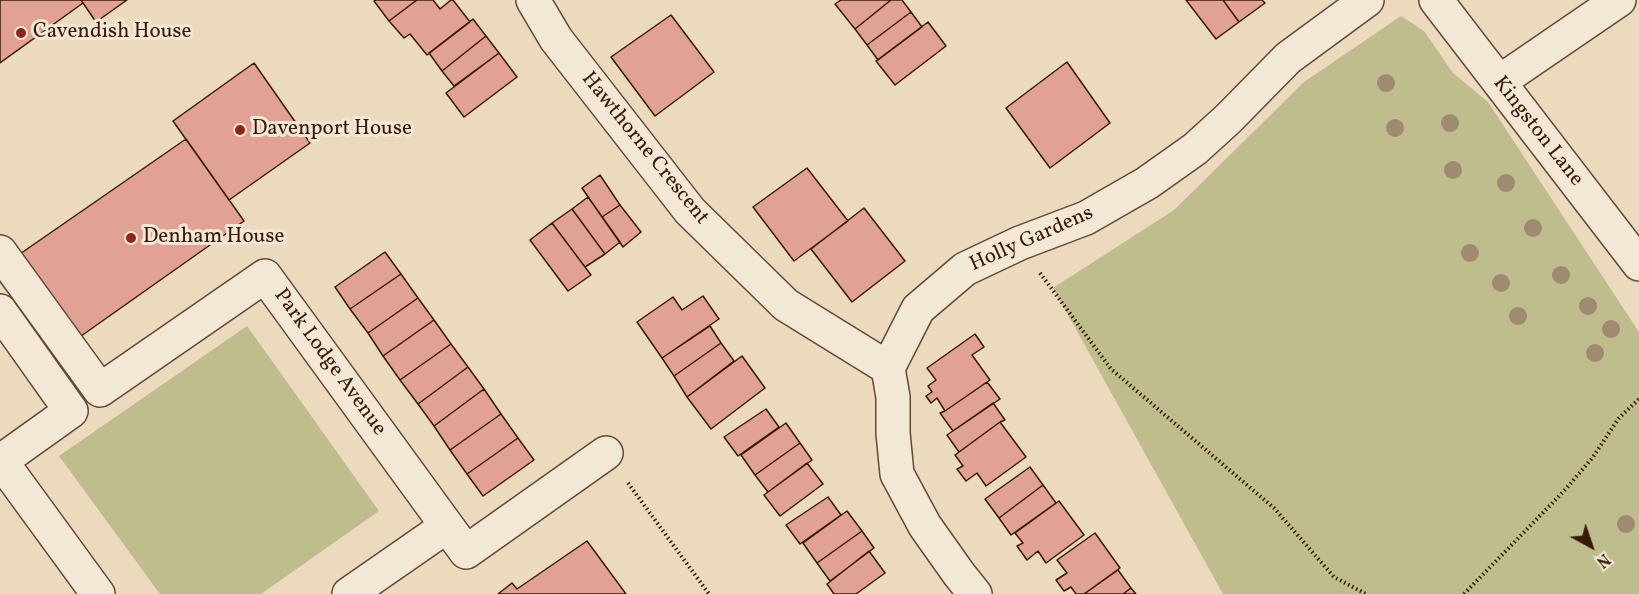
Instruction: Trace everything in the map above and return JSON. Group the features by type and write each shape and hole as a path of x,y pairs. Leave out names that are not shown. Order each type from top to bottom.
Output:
{"street":[{"name":"Hawthorne Crescent","path":"532,0 556,39 690,211 786,305 888,368"},
{"name":"Holly Gardens","path":"888,368 918,309 965,269 1020,243 1086,218 1147,183 1195,148 1228,119 1288,57 1367,0"},
{"name":"Kingston Lane","path":"1436,0 1639,264"},
{"path":"1499,82 1619,0"},
{"path":"0,252 99,390"},
{"name":"Park Lodge Avenue","path":"98,594 1,461 99,390 265,276 466,552 606,453"},
{"path":"0,311 71,411"},
{"path":"888,368 893,397 893,433 897,474 925,526 958,574 975,594"},
{"path":"349,594 447,526"}],"path":[{"path":"1020,243 1111,369 1274,508 1334,577 1366,594"},
{"path":"1464,594 1565,490 1593,457 1619,418 1639,399"},
{"path":"606,453 709,594"}],"shaded area":[{"path":"1401,16 1424,31 1453,73 1488,102 1639,332 1639,594 1223,594 1053,288 1174,210 1304,82"},
{"path":"247,326 379,511 261,594 160,594 59,456"}],"building":[{"name":"Cavendish House","path":"0,0 81,0 83,3 0,63"},
{"path":"81,0 127,0 96,22"},
{"path":"417,0 389,21 374,1"},
{"path":"417,0 433,0 440,9 453,0 470,22 427,55 410,34 404,38 389,21"},
{"path":"841,0 891,0 855,29 835,4"},
{"path":"891,0 902,0 911,12 867,45 855,29"},
{"path":"1186,0 1223,0 1239,22 1216,39"},
{"path":"1223,0 1262,0 1265,3 1239,22"},
{"path":"911,12 922,27 878,60 867,45"},
{"path":"671,15 714,72 655,116 611,57"},
{"path":"473,19 486,36 442,71 429,53"},
{"path":"928,22 946,46 895,85 876,61"},
{"path":"486,36 499,53 454,86 442,71"},
{"path":"499,53 517,77 464,117 446,93"},
{"path":"1067,62 1110,123 1050,168 1006,108"},
{"name":"Davenport House","path":"254,63 310,143 229,200 173,121"},
{"name":"Denham House","path":"186,139 244,221 74,341 17,256"},
{"path":"807,168 848,221 794,261 753,207"},
{"path":"600,175 620,205 602,217 582,188"},
{"path":"588,197 620,242 605,254 572,209"},
{"path":"620,205 641,232 623,247 602,217"},
{"path":"864,208 905,261 852,302 811,249"},
{"path":"572,209 605,254 585,267 552,223"},
{"path":"552,223 591,275 568,291 530,240"},
{"path":"385,252 401,274 350,309 335,287"},
{"path":"401,274 418,298 368,333 350,309"},
{"path":"703,296 719,319 662,358 637,322 673,297 682,310"},
{"path":"418,298 434,320 383,356 368,333"},
{"path":"434,320 451,344 400,380 383,356"},
{"path":"710,326 721,343 674,376 662,358"},
{"path":"975,334 984,347 972,355 990,380 945,411 937,398 931,403 926,396 932,392 928,386 936,380 927,368"},
{"path":"721,343 734,361 687,397 674,376"},
{"path":"451,344 468,367 418,404 400,380"},
{"path":"742,356 765,388 711,429 687,397"},
{"path":"468,367 484,389 434,426 418,404"},
{"path":"987,382 1000,399 953,431 940,413"},
{"path":"484,389 501,414 450,450 434,426"},
{"path":"993,403 1005,420 959,452 947,435"},
{"path":"766,409 779,427 738,456 724,437"},
{"path":"501,414 518,438 467,474 450,450"},
{"path":"1000,422 1026,457 986,486 977,473 966,481 957,469 963,466 955,455"},
{"path":"786,423 800,443 755,475 741,455"},
{"path":"518,438 534,460 483,496 467,474"},
{"path":"800,443 812,460 768,492 755,475"},
{"path":"807,463 823,484 780,516 764,495"},
{"path":"1030,467 1043,485 999,518 985,499"},
{"path":"1043,485 1056,503 1011,535 999,518"},
{"path":"828,497 841,515 800,544 786,525"},
{"path":"1059,501 1084,535 1046,563 1038,551 1027,560 1017,546 1023,543 1015,533"},
{"path":"847,511 862,531 817,563 803,543"},
{"path":"862,531 874,548 830,581 817,563"},
{"path":"1095,533 1120,568 1084,594 1076,594 1071,587 1064,591 1056,580 1067,573 1057,560"},
{"path":"587,541 626,594 498,594 512,583 517,589"},
{"path":"869,551 885,573 856,594 834,594 827,584"},
{"path":"1118,570 1131,588 1123,594 1084,594"},
{"path":"1131,588 1136,594 1123,594"}],"place":[{"name":"Cavendish House","path":"21,33"},
{"name":"Davenport House","path":"240,130"},
{"name":"Denham House","path":"131,238"}]}
